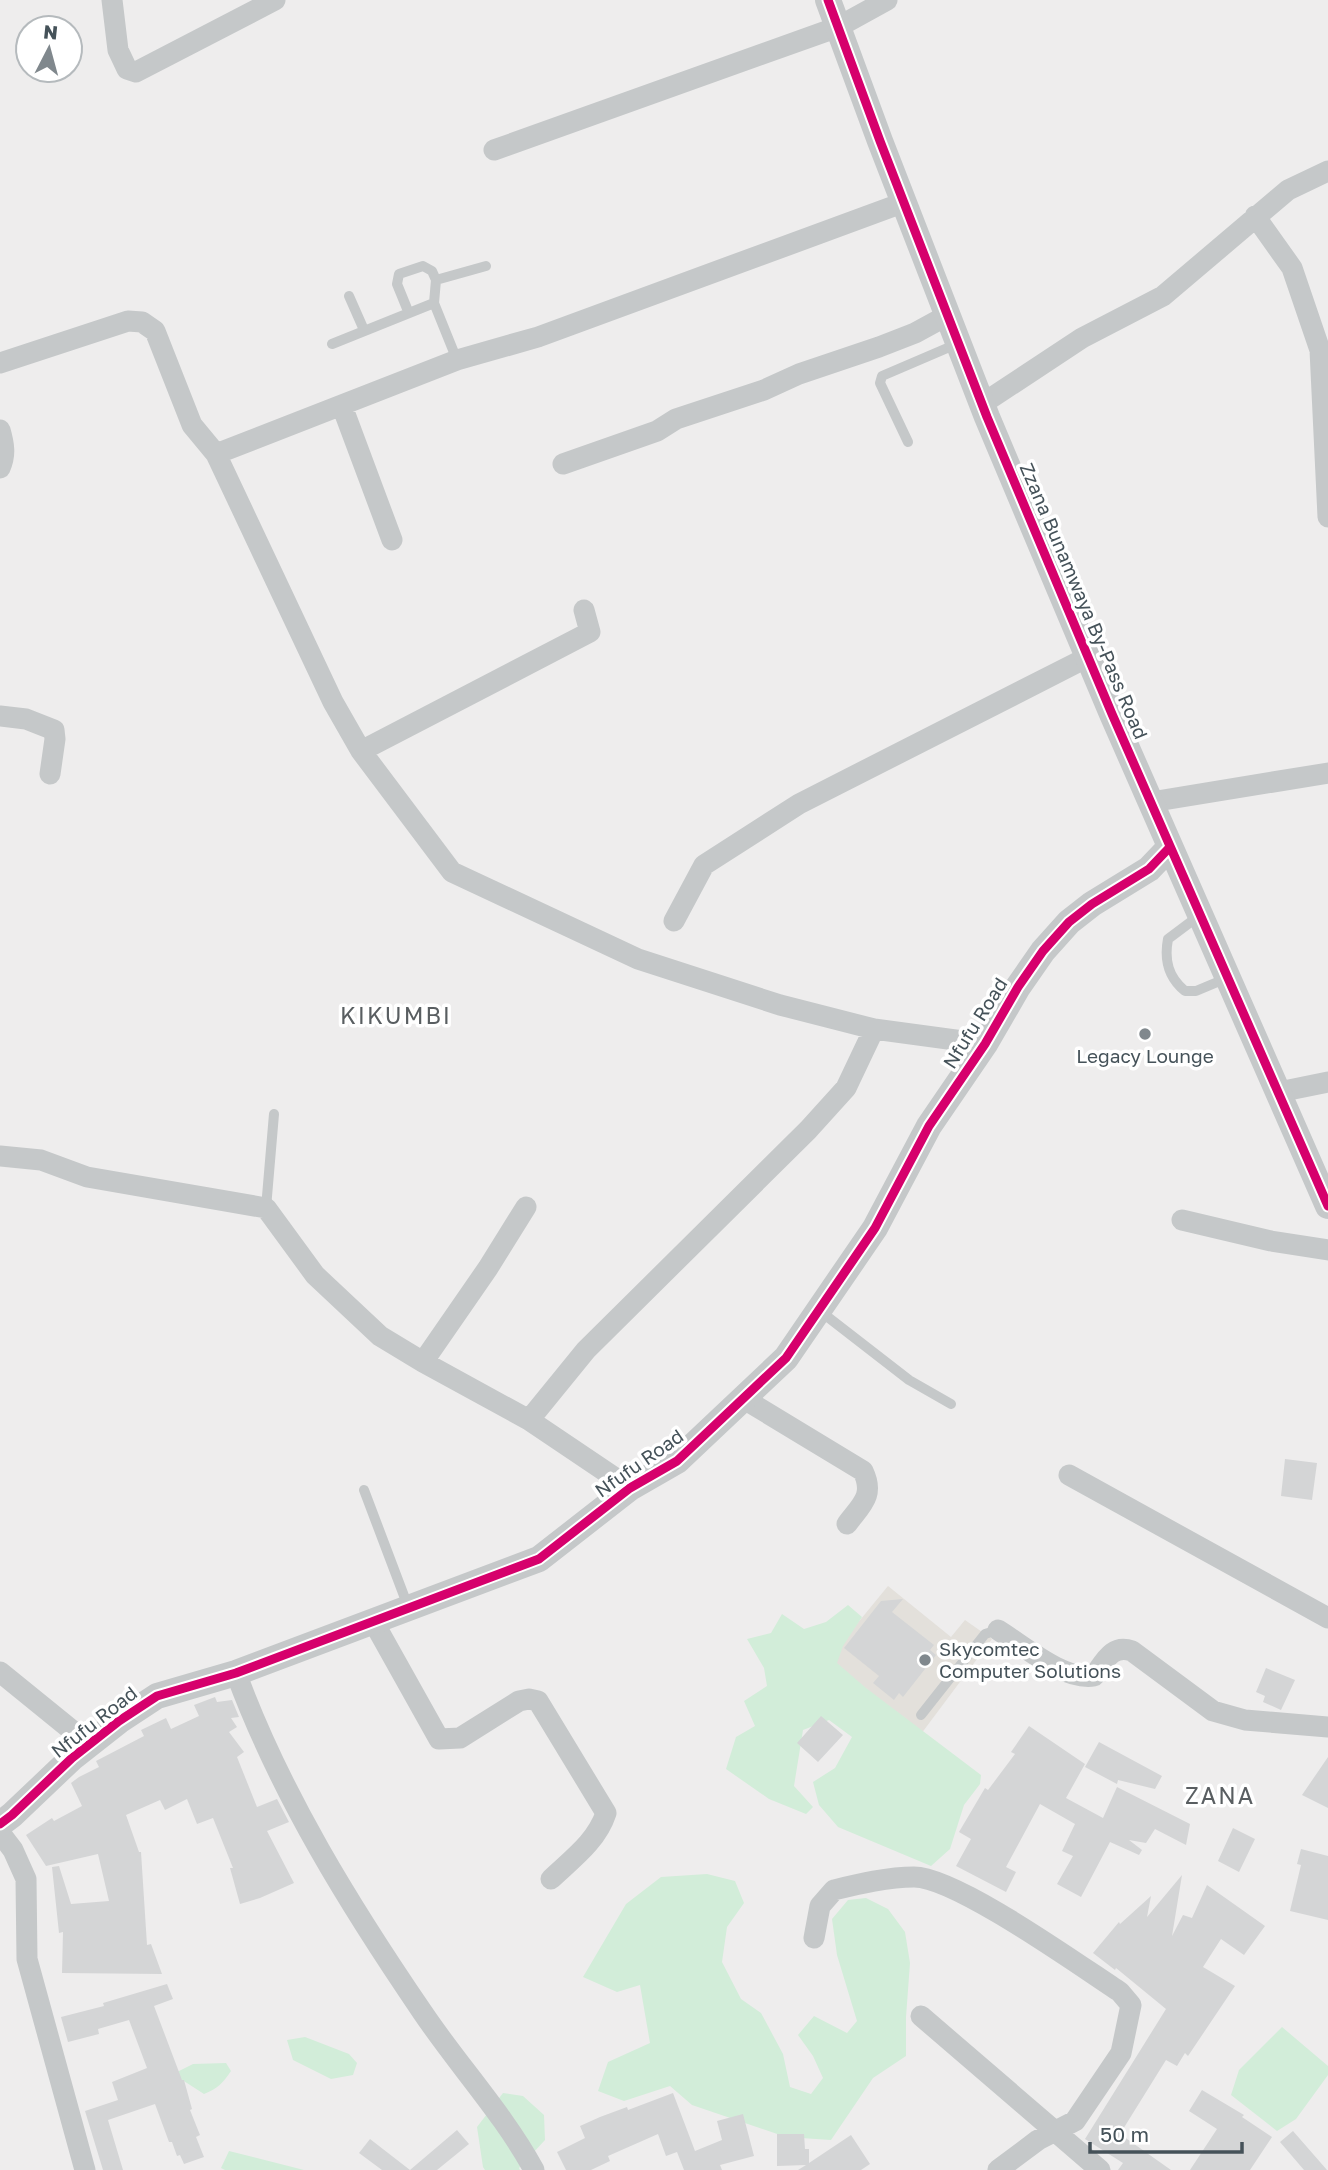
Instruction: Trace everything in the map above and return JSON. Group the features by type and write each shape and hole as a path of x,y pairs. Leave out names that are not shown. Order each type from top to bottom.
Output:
{"street":[{"path":"111,0 118,50 127,69 136,72 275,0"},
{"name":"Zzana Bunamwaya By-Pass Road","path":"828,0 982,404 1088,657 1328,1206"},
{"path":"494,150 838,27 887,0"},
{"path":"982,404 1082,338 1163,296 1288,190 1328,171"},
{"path":"216,454 457,360 538,337 905,202"},
{"path":"1255,216 1292,268 1320,350 1328,517"},
{"path":"563,464 657,432 676,419 879,347 948,316"},
{"path":"0,363 128,321 142,322 155,331 192,425 216,454 333,702 361,751 452,872 638,959 780,1005 874,1029 985,1044"},
{"path":"342,406 392,540"},
{"path":"0,430 4,445 4,460 0,468"},
{"path":"361,751 510,667 590,632 584,610"},
{"path":"674,921 704,865 799,804 1088,657"},
{"path":"0,716 26,719 54,730 50,774"},
{"path":"1151,802 1328,773"},
{"name":"Nfufu Road","path":"0,1824 90,1745 157,1696 236,1673 539,1559 630,1488 677,1461 786,1359 875,1228 929,1126 985,1044 1018,987 1043,951 1069,922 1092,904 1149,869 1170,847"},
{"path":"529,1420 586,1350 846,1088 874,1029"},
{"path":"1279,1093 1328,1082"},
{"path":"0,1156 41,1160 87,1177 266,1208 315,1275 380,1336 529,1420 630,1488"},
{"path":"423,1362 488,1268 526,1206"},
{"path":"1182,1220 1271,1241 1328,1250"},
{"path":"744,1399 863,1471 869,1494 847,1524"},
{"path":"1069,1475 1328,1618"},
{"path":"373,1621 439,1739 460,1738 519,1701 538,1701 606,1813 601,1828 551,1879"},
{"path":"998,1630 1068,1674 1084,1678 1094,1676 1112,1652 1124,1648 1132,1651 1213,1711 1245,1720 1328,1727"},
{"path":"0,1672 90,1745"},
{"path":"236,1673 257,1730 323,1860 424,2014 534,2170"},
{"path":"0,1833 13,1850 26,1878 27,1959 85,2170"},
{"path":"814,1938 821,1906 834,1890 916,1877 943,1884 981,1905 1120,1992 1131,2005 1121,2053 1075,2121 1038,2140 998,2170"},
{"path":"921,2016 1100,2170"}],"lane":[{"path":"408,311 397,284 399,274 424,266 432,271 436,280 434,303 457,360"},
{"path":"436,280 486,266"},
{"path":"349,296 364,330"},
{"path":"331,344 408,311 434,303"},
{"path":"908,442 880,383 882,376 959,343"},
{"path":"1200,915 1168,939 1165,953 1168,968 1176,983 1185,991 1196,991 1228,977"},
{"path":"266,1208 274,1114"},
{"path":"820,1311 909,1380 951,1404"},
{"path":"364,1490 409,1609"},
{"path":"921,1715 985,1634 998,1630"}],"shaded area":[{"path":"888,1586 951,1637 965,1620 992,1639 921,1734 829,1658"}],"green space":[{"path":"848,1605 862,1617 843,1646 837,1663 981,1775 980,1784 964,1805 950,1849 931,1866 838,1827 819,1805 813,1782 835,1768 852,1737 829,1720 803,1730 794,1786 813,1807 806,1814 769,1799 726,1769 736,1737 755,1726 744,1701 767,1686 764,1668 747,1639 771,1633 782,1614 804,1629 826,1622"},
{"path":"707,1874 735,1881 744,1903 727,1927 722,1962 741,1999 761,2013 783,2054 790,2087 811,2094 823,2078 813,2056 798,2035 814,2016 847,2033 857,2021 837,1955 832,1919 848,1900 866,1898 888,1909 905,1932 910,1963 906,2056 873,2078 831,2140 786,2137 692,2105 670,2086 624,2101 598,2091 608,2062 650,2043 640,1985 617,1992 583,1977 626,1904 661,1877"},
{"path":"1282,2027 1328,2066 1328,2075 1296,2119 1277,2131 1231,2095 1239,2070"},
{"path":"305,2037 349,2054 357,2063 353,2075 331,2079 293,2060 287,2040"},
{"path":"226,2063 231,2071 216,2088 204,2094 173,2074 193,2064"},
{"path":"503,2093 523,2096 544,2115 545,2140 520,2170 485,2170 477,2127"},
{"path":"229,2151 304,2170 225,2170 221,2168"}],"building":[{"path":"1285,1459 1317,1463 1312,1500 1281,1496"},
{"path":"903,1599 892,1612 934,1645 930,1650 936,1655 903,1697 899,1693 894,1700 873,1683 879,1676 844,1648 881,1601"},
{"path":"1266,1668 1295,1680 1281,1710 1263,1702 1265,1696 1256,1692"},
{"path":"215,1697 217,1702 232,1700 239,1717 231,1718 237,1727 229,1732 244,1752 237,1757 257,1807 277,1799 289,1822 267,1831 294,1883 240,1904 230,1868 233,1868 213,1818 197,1824 187,1799 165,1810 160,1800 126,1815 141,1852 147,1945 151,1944 162,1974 62,1973 63,1932 59,1933 52,1867 59,1866 71,1904 109,1901 98,1854 46,1866 26,1835 52,1818 54,1821 82,1806 71,1783 99,1767 96,1761 144,1736 141,1730 166,1718 171,1729 199,1716 194,1705"},
{"path":"821,1716 843,1735 818,1762 797,1743"},
{"path":"1029,1726 1085,1764 1066,1798 1103,1818 1117,1787 1190,1824 1186,1845 1155,1829 1146,1843 1129,1840 1142,1850 1139,1855 1110,1842 1081,1897 1057,1884 1073,1856 1062,1851 1075,1824 1040,1804 1006,1867 1016,1872 1006,1892 956,1866 971,1839 959,1832 985,1788 988,1790 1015,1754 1011,1752"},
{"path":"1099,1742 1162,1776 1155,1789 1118,1780 1117,1784 1085,1767"},
{"path":"1328,1757 1328,1808 1302,1795"},
{"path":"1233,1828 1255,1839 1239,1872 1218,1861"},
{"path":"1301,1849 1328,1856 1328,1920 1290,1911 1301,1865 1297,1864"},
{"path":"1182,1875 1172,1936 1183,1915 1192,1918 1207,1885 1265,1926 1244,1955 1221,1939 1203,1967 1235,1986 1188,2056 1185,2053 1177,2066 1166,2060 1120,2134 1171,2170 1118,2170 1123,2163 1085,2139 1166,2009 1093,1953 1119,1922 1120,1924 1151,1896 1147,1917"},
{"path":"167,1984 173,1999 154,2006 184,2080 192,2109 190,2110 200,2135 196,2137 204,2157 184,2164 180,2155 177,2156 172,2142 169,2142 155,2104 108,2120 123,2170 103,2170 85,2111 118,2100 112,2082 147,2068 129,2020 98,2029 99,2034 68,2042 61,2017 104,2006 103,2003"},
{"path":"1202,2090 1244,2115 1242,2117 1272,2137 1250,2170 1190,2170 1217,2129 1189,2111"},
{"path":"673,2093 695,2151 722,2140 717,2121 743,2114 754,2156 720,2165 722,2170 684,2170 677,2152 666,2156 658,2134 608,2156 610,2161 591,2170 566,2170 557,2152 585,2138 580,2126 627,2107 628,2110"},
{"path":"457,2130 469,2144 437,2170 410,2170"},
{"path":"1293,2131 1327,2170 1304,2170 1280,2142"},
{"path":"777,2134 804,2134 805,2149 809,2149 809,2163 851,2135 870,2164 861,2170 798,2170 806,2165 777,2166"},
{"path":"370,2139 410,2170 382,2170 359,2153"}],"cycle path":[{"path":"828,0 987,417 1112,714 1328,1206"},
{"path":"0,1824 72,1758 119,1721 157,1696 236,1673 539,1559 630,1488 677,1461 786,1358 875,1228 929,1126 985,1044 1018,987 1043,951 1069,922 1092,904 1149,869 1170,847"}],"place":[{"name":"Legacy Lounge","path":"1145,1034"},
{"name":"Skycomtec Computer Solutions","path":"925,1660"}],"district":[{"name":"KIKUMBI","path":"396,1016"},
{"name":"ZANA","path":"1220,1796"}]}
